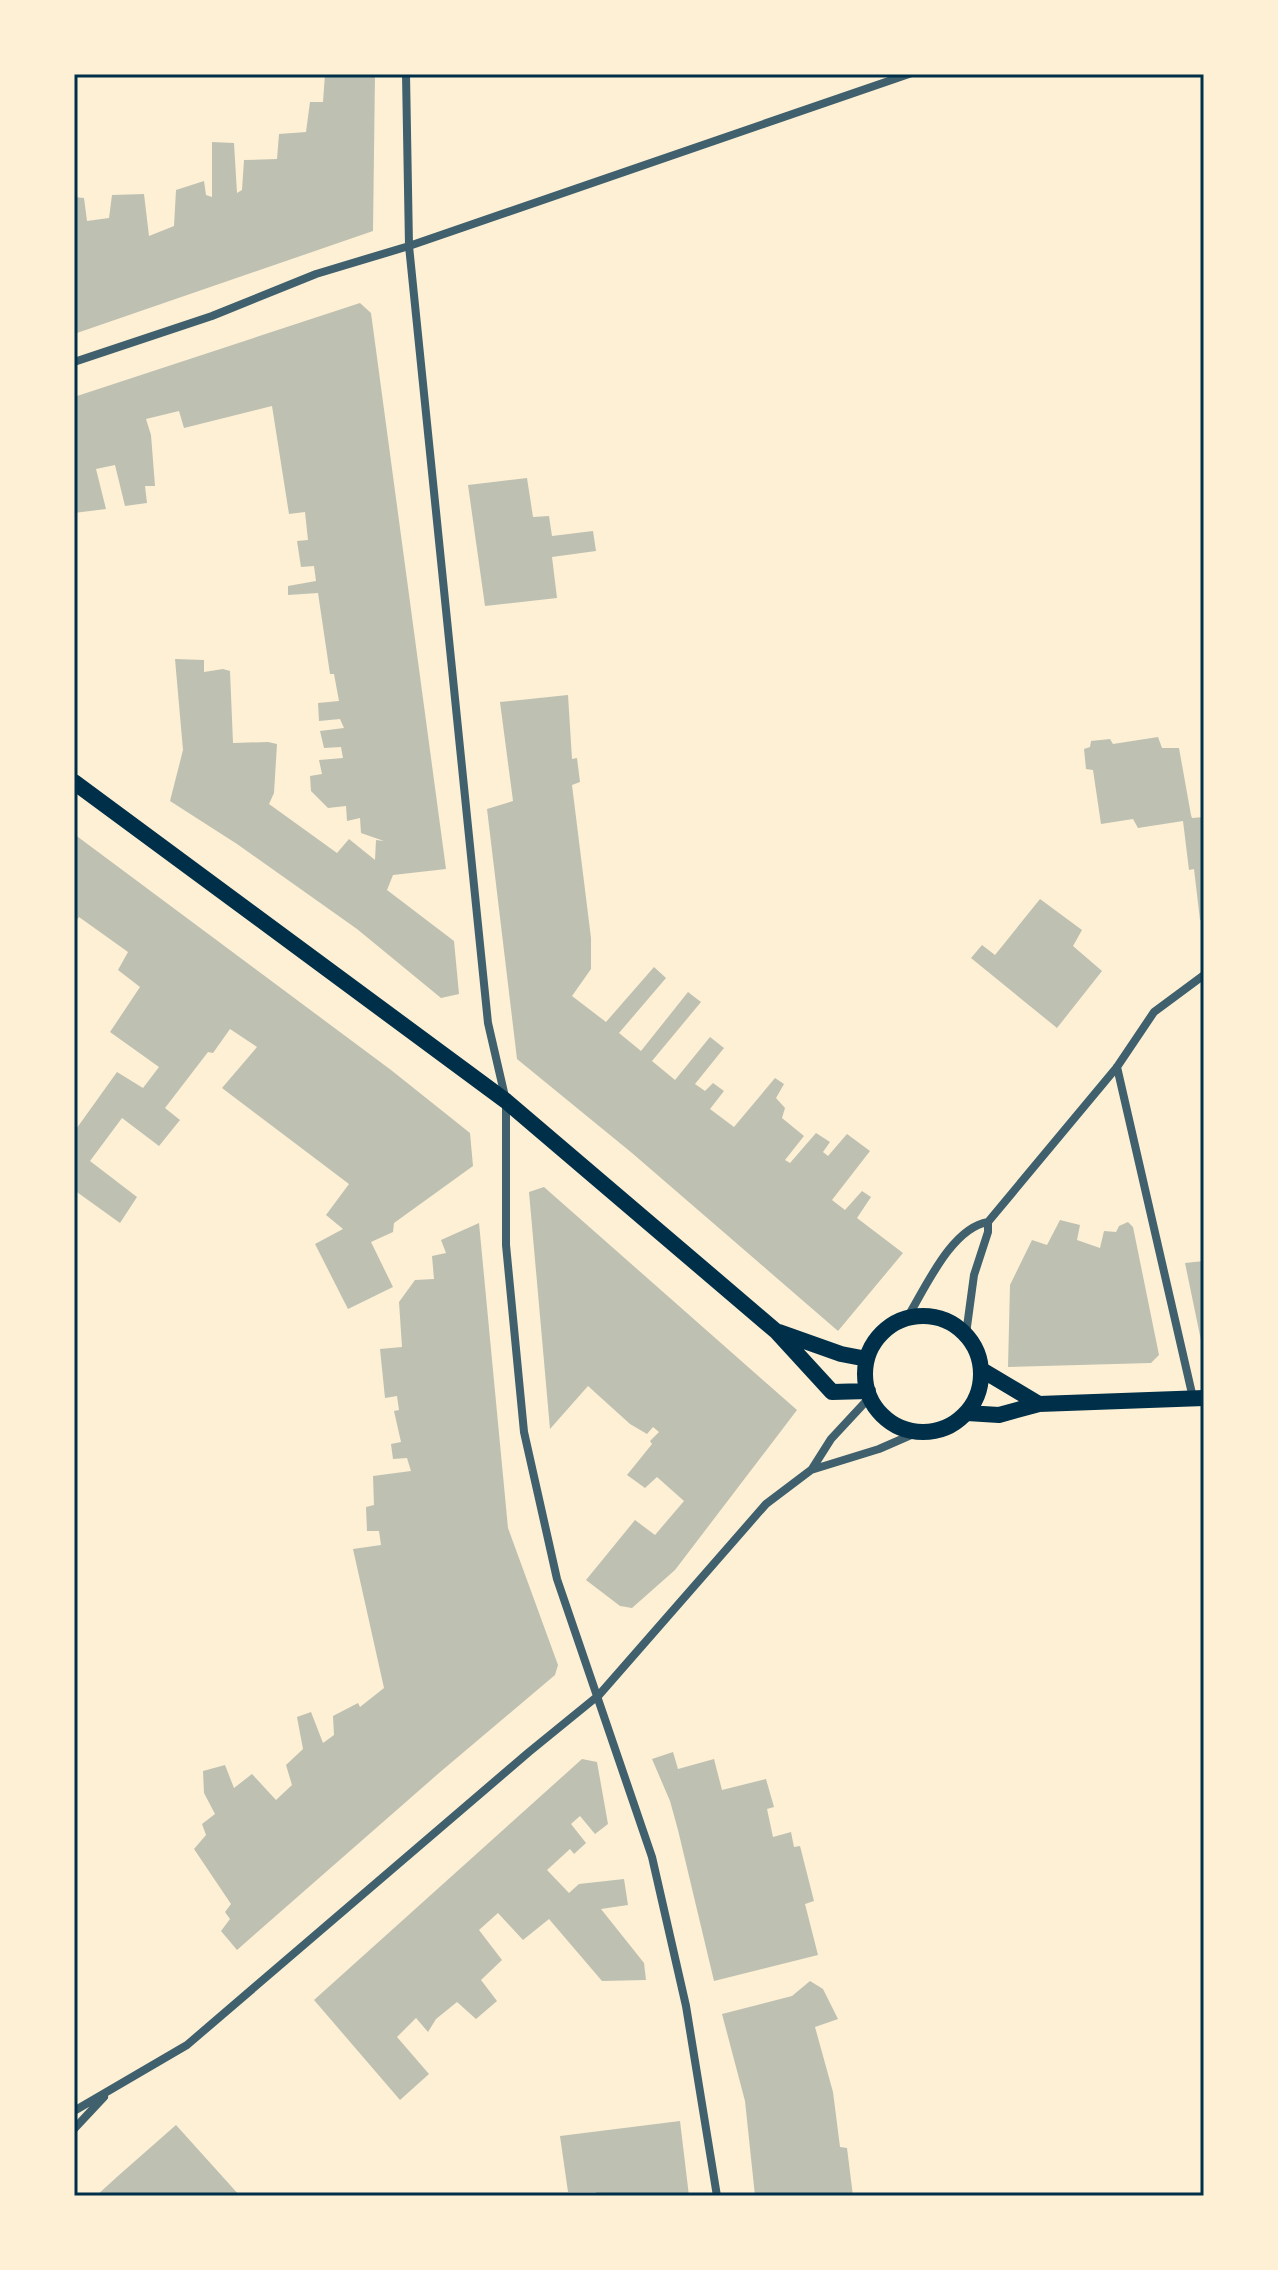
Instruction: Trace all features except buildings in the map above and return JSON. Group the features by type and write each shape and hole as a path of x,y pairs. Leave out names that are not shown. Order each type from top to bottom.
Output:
{"main road":[{"path":"74,782 506,1101 777,1332 832,1392 869,1394"},
{"path":"923,1316 941,1318 966,1334 977,1350 982,1370 981,1387 967,1413 952,1426 918,1432 900,1428 878,1411 865,1380 867,1359 883,1333 907,1318 923,1316"},
{"path":"777,1332 841,1354 867,1359"},
{"path":"982,1370 1039,1404"},
{"path":"967,1413 999,1415 1039,1404 1199,1398"}],"street":[{"path":"406,74 409,246 488,1023 506,1101 506,1245 524,1432 557,1579 652,1857 686,2006 717,2196"},
{"path":"74,362 212,316 316,274 409,246 909,74"},
{"path":"907,1318 943,1253 979,1224 988,1222 1117,1067 1154,1012 1204,975"},
{"path":"1117,1067 1199,1398"},
{"path":"966,1334 974,1275 988,1232 988,1222"},
{"path":"811,1470 831,1439 869,1394"},
{"path":"74,2111 187,2045 599,1695 766,1504 811,1470 879,1449 918,1432"},
{"path":"74,2129 108,2092"}]}
